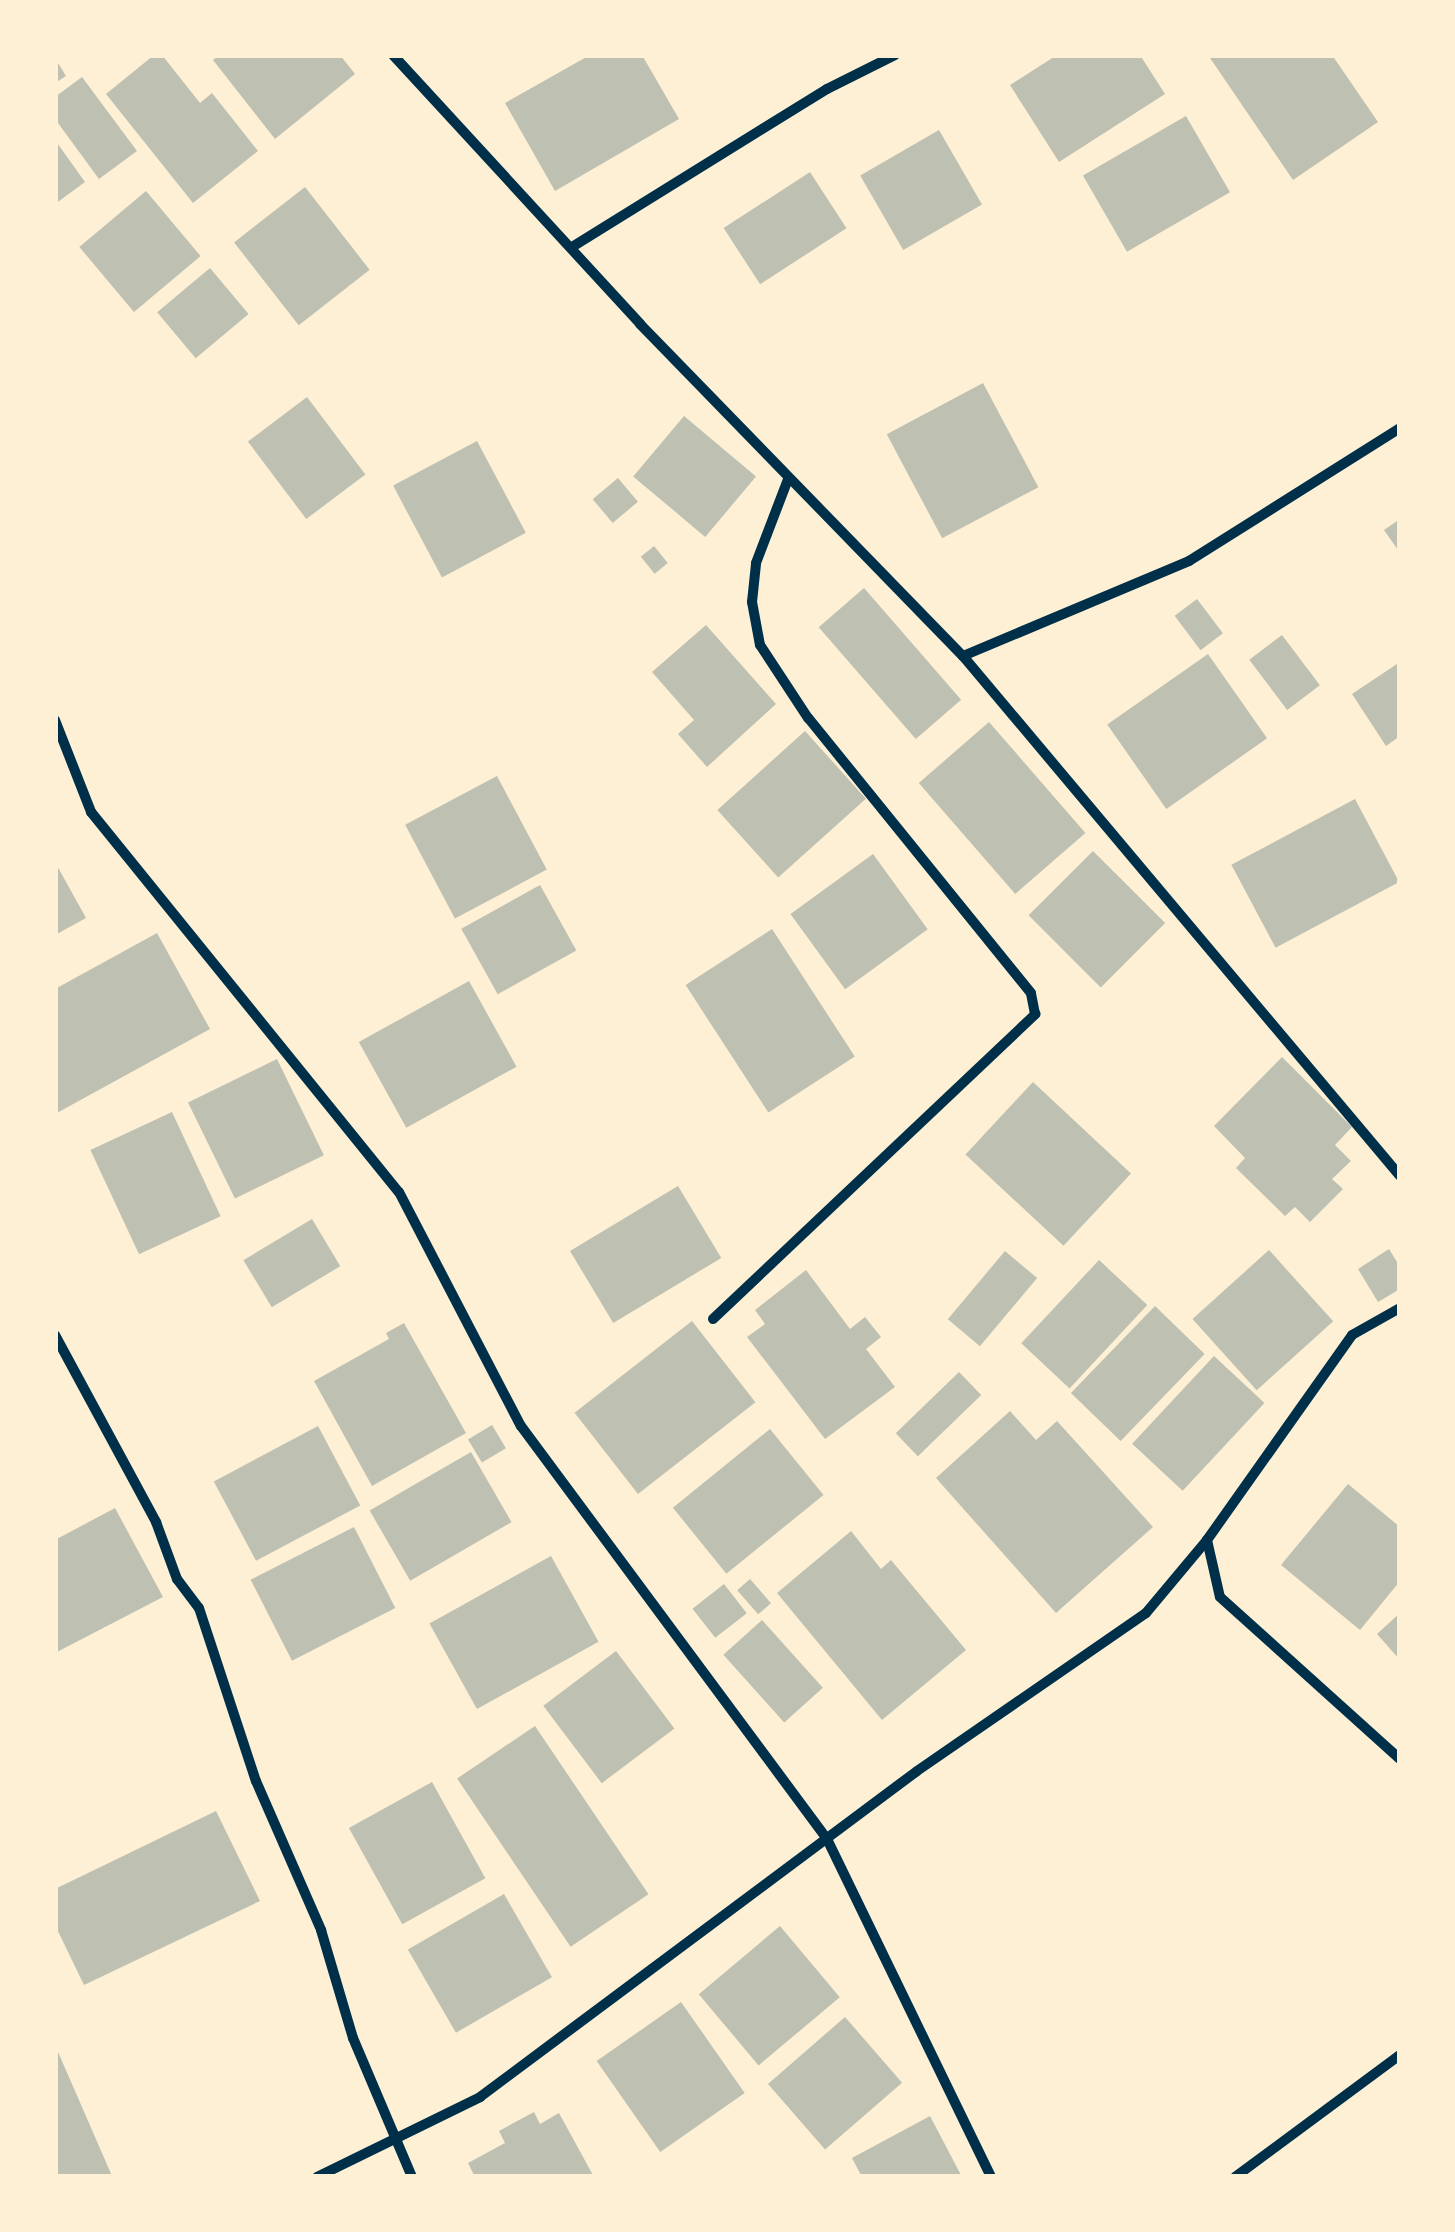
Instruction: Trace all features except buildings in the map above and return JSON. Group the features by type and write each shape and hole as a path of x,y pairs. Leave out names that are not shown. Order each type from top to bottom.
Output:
{"street":[{"path":"393,55 788,480 867,551 962,656 1400,1176"},
{"path":"572,247 826,89 895,55"},
{"path":"962,656 1189,561 1400,428"},
{"path":"713,1319 1034,1014 1031,993 808,718 760,645 752,602 756,563 788,480"},
{"path":"55,720 91,812 398,1192 521,1426 827,1838 991,2177"},
{"path":"317,2177 480,2098 827,1838 1146,1613 1207,1540 1352,1335 1400,1308"},
{"path":"55,1334 156,1522 177,1579 199,1608 256,1780 320,1930 353,2038 412,2177"},
{"path":"1207,1540 1220,1597 1400,1760"},
{"path":"1235,2177 1400,2055"}]}
